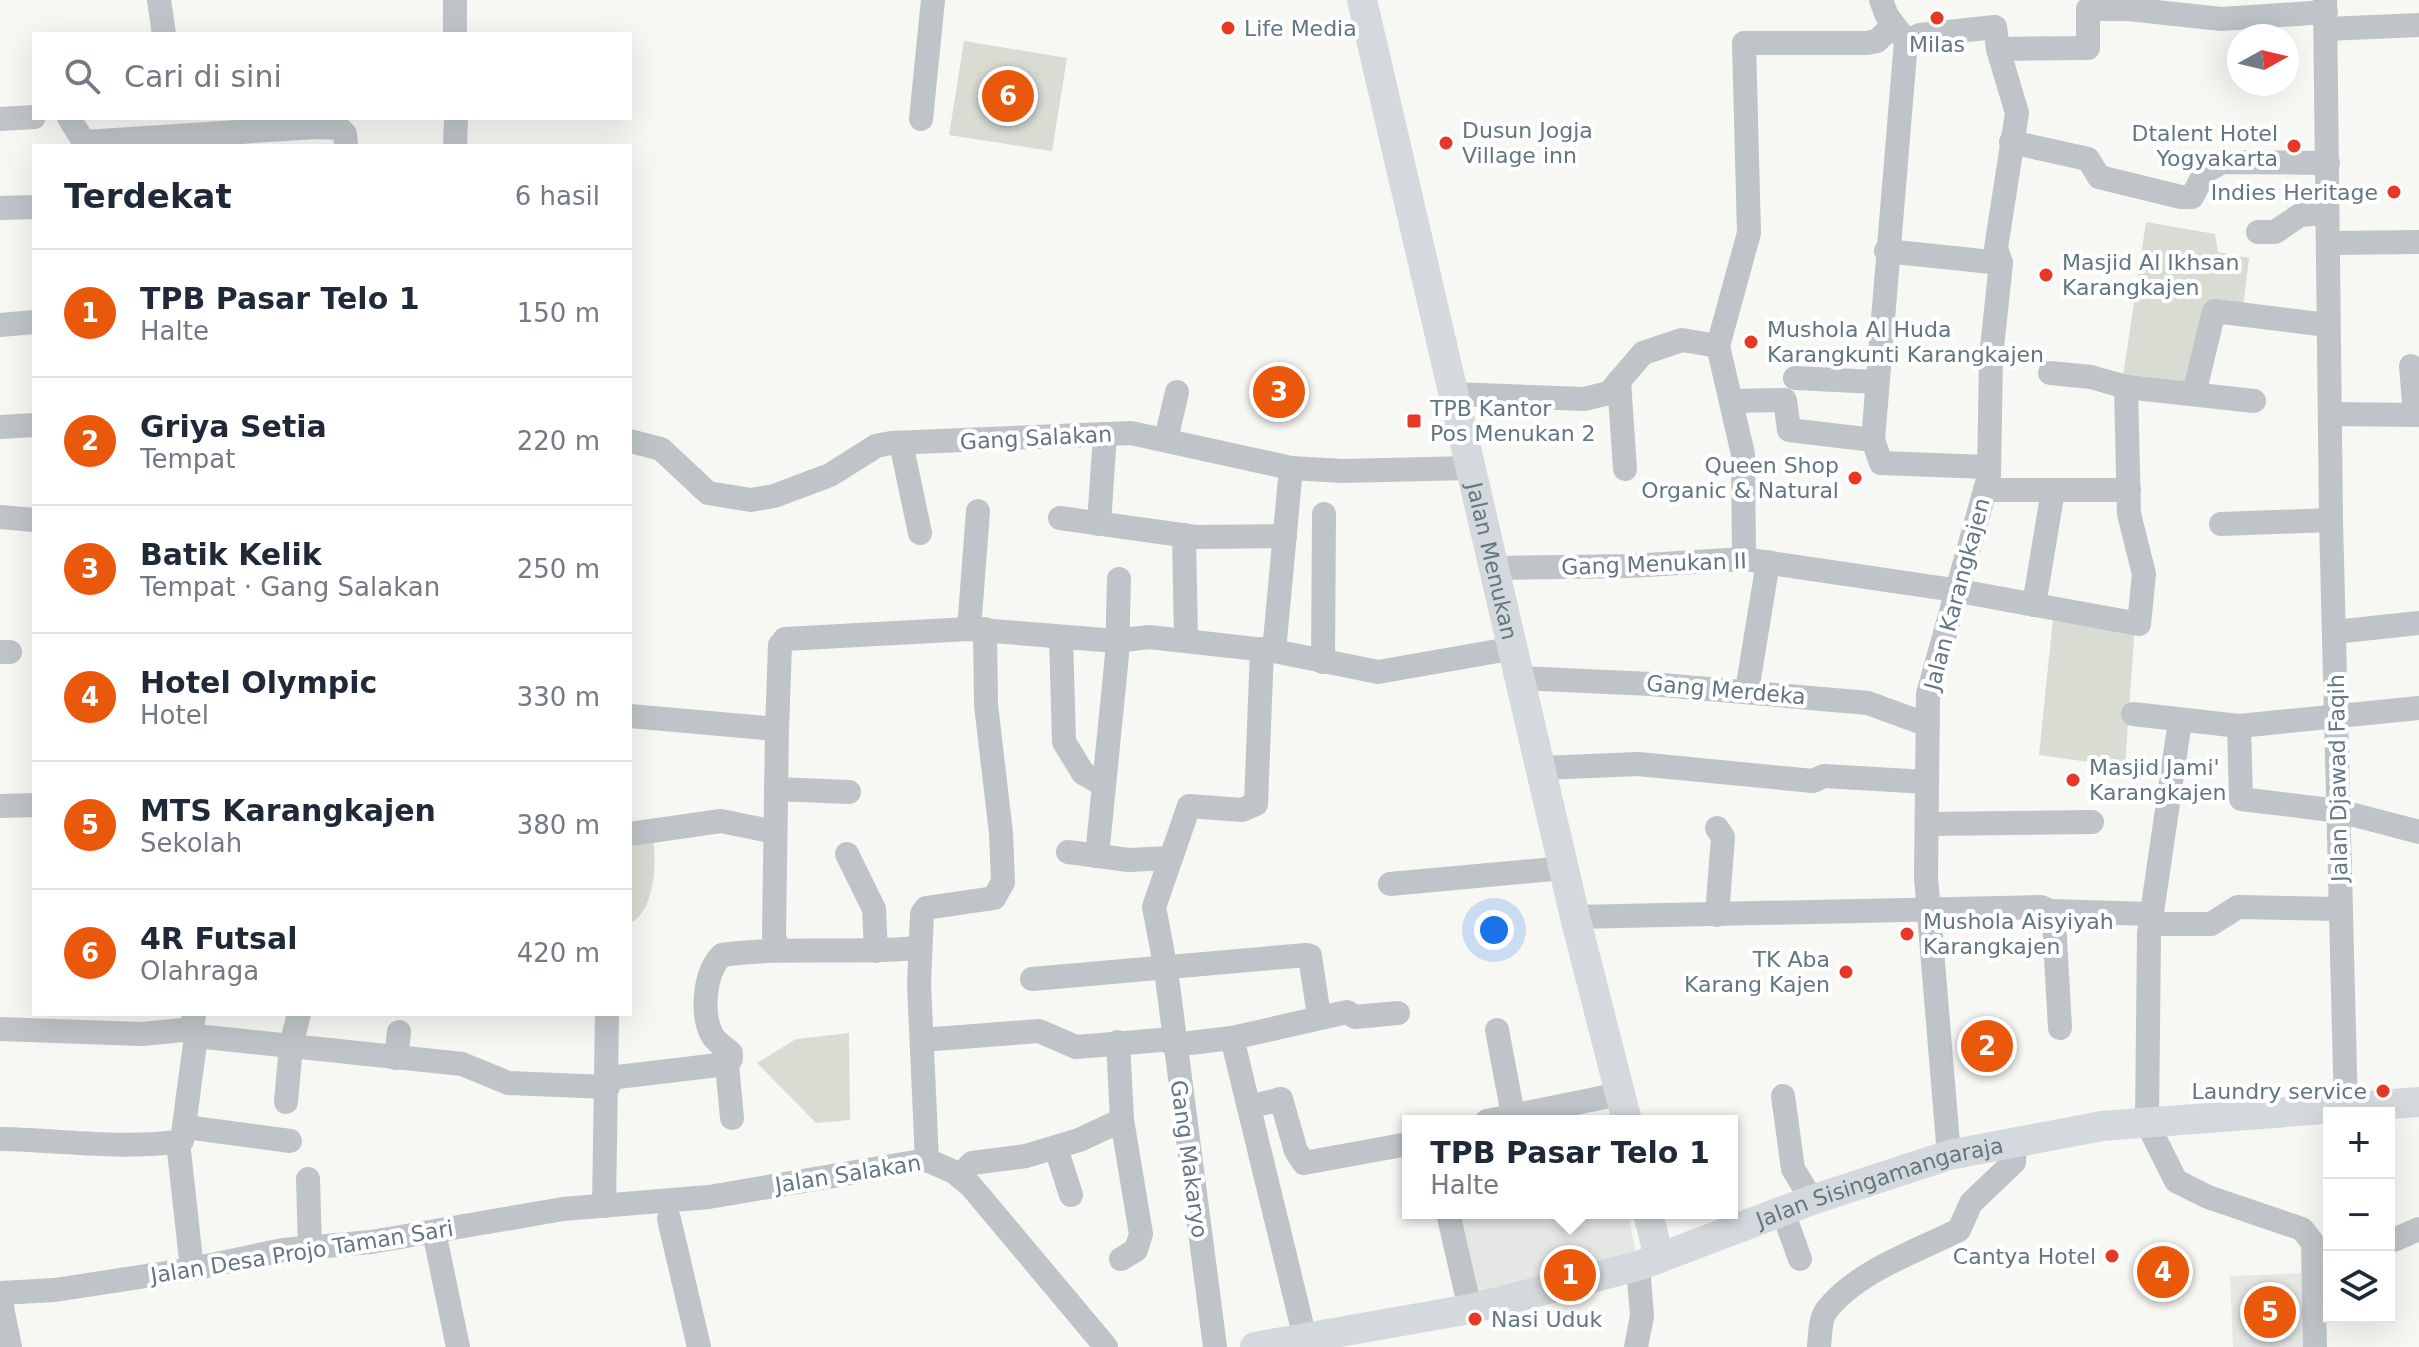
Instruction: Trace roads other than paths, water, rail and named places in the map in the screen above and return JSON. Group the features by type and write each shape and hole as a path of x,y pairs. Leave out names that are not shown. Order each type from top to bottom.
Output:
{"main road":[{"name":"Jalan Menukan","path":"1362,0 1470,468 1515,648 1575,917 1624,1107"},
{"name":"Jalan Sisingamangaraja","path":"2373,1107 2419,1102"},
{"name":"Jalan Sisingamangaraja","path":"1255,1347 1306,1342 1470,1309 1648,1262 1812,1200 1949,1155 2102,1126 2323,1112"},
{"path":"1648,1219 1648,1262"}],"street":[{"path":"159,0 164,32"},
{"path":"455,0 455,32"},
{"path":"921,119 933,0"},
{"path":"1731,401 1785,400 1789,430 1873,440 1899,33 1881,0"},
{"path":"1998,49 2088,48 2088,9 2129,9 2221,19 2326,14 2419,25"},
{"name":"Jalan Djawad Faqih","path":"2326,14 2327,325 2346,1107"},
{"path":"1747,691 1756,560 1743,454 1718,346 1749,233 1744,43 1867,43 1899,33 1920,35 1995,27 1998,49 2017,113 1998,218 1996,248 2001,263 1998,315 1991,357 1986,479 2053,490 2129,490 2126,387"},
{"path":"0,119 32,117"},
{"path":"70,120 83,144"},
{"path":"455,144 456,120"},
{"path":"101,144 335,130"},
{"path":"2011,142 2088,159 2099,177 2181,197 2192,197 2205,172 2222,162 2328,163"},
{"path":"0,208 32,207"},
{"path":"2258,232 2275,232 2300,215 2327,213"},
{"path":"2328,243 2419,242"},
{"path":"1886,251 2001,263"},
{"path":"0,310 32,307"},
{"path":"2194,394 2214,311 2327,325"},
{"path":"0,325 32,322"},
{"path":"1454,394 1584,399 1609,393 1643,353 1682,340 1718,346"},
{"path":"2330,414 2417,415 2411,366"},
{"path":"2050,373 2091,377 2126,387 2254,401"},
{"path":"1795,378 1876,382"},
{"path":"1619,381 1625,469"},
{"path":"1166,439 1177,392"},
{"path":"0,427 32,425"},
{"name":"Gang Salakan","path":"632,442 661,449 708,493 751,500 774,496 830,475 880,444 901,443 1131,433 1291,468 1343,471 1470,468"},
{"path":"1099,524 1105,434"},
{"name":"Jalan Karangkajen","path":"1873,440 1881,463 1986,479 1928,694 1928,911 1949,1155"},
{"path":"901,443 920,533"},
{"path":"1268,650 1285,536 1291,468"},
{"path":"2034,605 2053,490"},
{"name":"Gang Menukan II","path":"1495,568 1756,560 1954,590 2139,624 2144,574 2131,528 2129,490"},
{"path":"928,1152 919,948 926,908 994,898 1003,882 1001,833 977,629 978,511"},
{"path":"1323,662 1324,514"},
{"path":"0,517 32,520"},
{"path":"1060,518 1085,519 1099,524 1184,535 1285,536"},
{"path":"2221,524 2331,520"},
{"path":"1184,535 1186,640"},
{"path":"1097,856 1119,579"},
{"path":"2334,632 2419,623"},
{"path":"778,949 774,936 777,729 780,645 785,639 977,629 1116,641 1149,637 1268,650 1378,672 1515,648"},
{"path":"1061,637 1064,742 1083,773 1104,785"},
{"name":"Gang Makaryo","path":"1215,1347 1166,970 1154,907 1189,806 1248,810 1256,804 1268,650"},
{"name":"Gang Merdeka","path":"1520,678 1747,691 1868,703 1928,725"},
{"path":"2133,714 2239,726 2419,708"},
{"path":"632,716 777,729"},
{"path":"2180,721 2150,919 2147,1123 2176,1181 2208,1197 2302,1229 2321,1243 2315,1347"},
{"path":"2239,726 2241,799 2339,811 2419,832"},
{"path":"1542,768 1638,764 1813,781 1824,776 1927,782"},
{"path":"776,789 849,792"},
{"path":"0,806 32,805"},
{"path":"632,834 721,821 775,832"},
{"path":"1927,824 2092,822"},
{"path":"1717,828 1723,837 1717,915"},
{"path":"1068,852 1129,860 1170,858"},
{"path":"847,854 874,909 876,951"},
{"path":"1390,884 1565,868"},
{"path":"1575,917 2041,907 2050,911 2211,924 2238,907 2341,909"},
{"path":"2050,911 2060,1028"},
{"path":"732,1118 727,1064 732,1054 712,1035 706,1008 716,961 722,955 778,949 876,951 919,948"},
{"path":"1032,979 1310,956 1319,1016"},
{"path":"922,1040 1039,1031 1076,1047 1118,1042 1173,1042 1232,1038 1347,1012 1355,1017 1398,1013"},
{"path":"286,1102 291,1045 298,1016"},
{"path":"604,1206 607,1016"},
{"path":"0,1029 142,1034 194,1026 291,1045 462,1064 508,1083 608,1083 727,1064"},
{"path":"192,1269 182,1134 194,1026"},
{"path":"1497,1030 1513,1115 1624,1107"},
{"path":"396,1058 399,1032"},
{"path":"1232,1038 1306,1342"},
{"path":"1118,1042 1122,1120 1141,1234 1136,1250 1121,1259"},
{"path":"1783,1096 1793,1169 1812,1200"},
{"path":"1249,1107 1281,1099 1296,1151 1304,1163 1402,1145"},
{"path":"964,1171 1056,1148 1122,1120"},
{"path":"0,1139 52,1140 110,1147 182,1134 290,1141"},
{"path":"1819,1347 1824,1312 1878,1268 1959,1230 1971,1203 2014,1162 2015,1143"},
{"path":"1056,1148 1071,1195"},
{"name":"Jalan Salakan","path":"604,1206 709,1197 928,1152 964,1171 1106,1347"},
{"path":"308,1179 310,1248"},
{"name":"Jalan Desa Projo Taman Sari","path":"0,1295 55,1290 310,1248 434,1232 563,1209 604,1206"},
{"path":"1783,1212 1800,1259"},
{"path":"669,1219 699,1347"},
{"path":"1449,1219 1470,1309"},
{"path":"2395,1239 2419,1229"},
{"path":"434,1232 458,1347"},
{"path":"1636,1347 1648,1262"},
{"path":"0,1295 10,1347"}],"place":[{"name":"Milas","path":"1937,18"},
{"name":"Life Media","path":"1228,28"},
{"name":"4R Futsal","path":"1008,96"},
{"name":"Dusun Jogja Village inn","path":"1446,143"},
{"name":"Dtalent Hotel Yogyakarta","path":"2294,146"},
{"name":"Indies Heritage","path":"2394,192"},
{"name":"Masjid Al Ikhsan Karangkajen","path":"2046,275"},
{"name":"Mushola Al Huda Karangkunti Karangkajen","path":"1751,342"},
{"name":"Batik Kelik","path":"1279,392"},
{"name":"TPB Kantor Pos Menukan 2","path":"1414,421"},
{"name":"Queen Shop Organic & Natural","path":"1855,478"},
{"name":"Masjid Jami' Karangkajen","path":"2073,780"},
{"name":"Mushola Aisyiyah Karangkajen","path":"1907,934"},
{"name":"TK Aba Karang Kajen","path":"1846,972"},
{"name":"Griya Setia","path":"1987,1046"},
{"name":"Laundry service","path":"2383,1091"},
{"name":"Cantya Hotel","path":"2112,1256"},
{"name":"Hotel Olympic","path":"2163,1272"},
{"name":"TPB Pasar Telo 1","path":"1570,1275"},
{"name":"MTS Karangkajen","path":"2270,1312"},
{"name":"Nasi Uduk","path":"1475,1319"}]}
